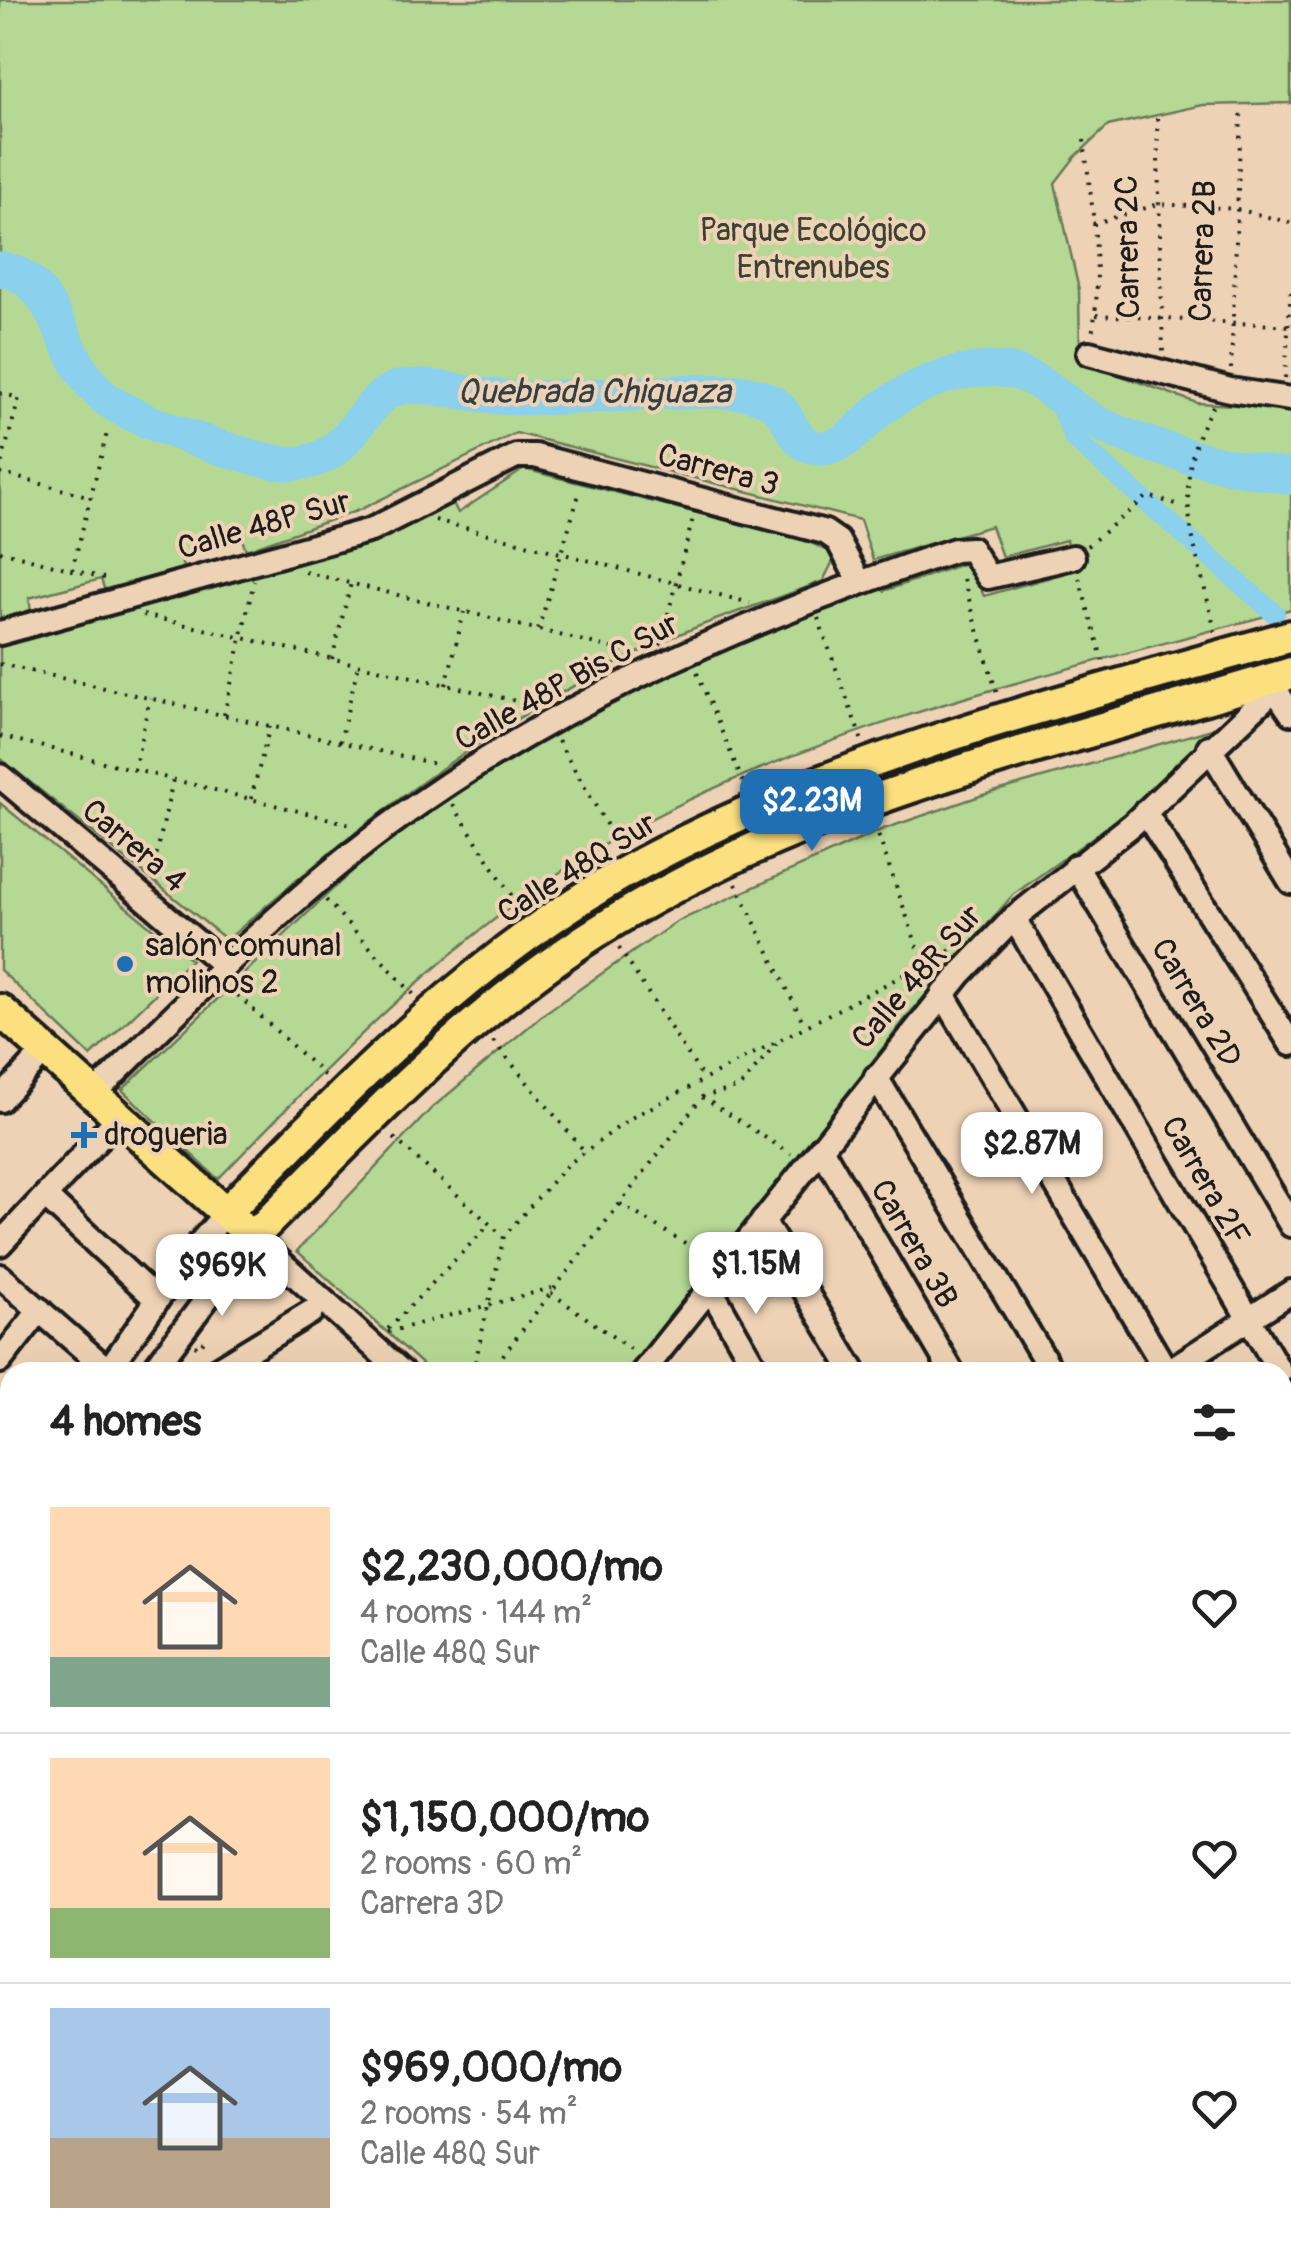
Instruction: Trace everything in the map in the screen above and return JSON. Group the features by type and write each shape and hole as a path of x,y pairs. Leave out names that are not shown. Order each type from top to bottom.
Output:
{"main road":[{"name":"Calle 48Q Sur","path":"226,1213 356,1082 446,1003 535,932 640,864 840,772 1291,636"},
{"name":"Calle 48Q Sur","path":"254,1237 476,1020 608,924 662,894 798,828 911,787 1285,678"},
{"path":"0,1010 254,1237"}],"street":[{"path":"1088,353 1230,390 1287,399"},
{"name":"Carrera 3","path":"535,456 826,532 838,541 860,582"},
{"name":"Calle 48P Sur","path":"0,633 344,538 408,512 505,460 535,456"},
{"path":"955,550 971,549 982,574 988,576 1074,557"},
{"name":"Calle 48P Bis C Sur","path":"94,1094 220,970 313,886 442,789 661,660 811,600 955,550"},
{"path":"1285,678 1291,714"},
{"name":"Calle 48R Sur","path":"655,1362 942,994 1014,918 1146,812 1209,746 1285,678"},
{"path":"1209,746 1291,882"},
{"name":"Carrera 4","path":"0,776 146,899 220,970"},
{"path":"1146,812 1291,1044"},
{"name":"Carrera 2D","path":"1076,866 1291,1224"},
{"name":"Carrera 2F","path":"1014,918 1273,1362"},
{"path":"942,994 1161,1362"},
{"path":"0,1100 45,1051"},
{"path":"876,1078 1046,1362"},
{"path":"0,1244 118,1117"},
{"name":"Carrera 3B","path":"814,1156 946,1362"},
{"path":"46,1196 157,1300"},
{"name":"Calle 48Q Sur","path":"115,1362 157,1300 226,1213"},
{"path":"763,1221 848,1362"},
{"path":"254,1237 381,1362"},
{"name":"Calle 48Q Sur","path":"160,1362 254,1237"},
{"path":"0,1276 97,1362"},
{"path":"710,1288 752,1362"},
{"path":"1182,1362 1291,1292"},
{"path":"0,1361 40,1310"},
{"path":"229,1362 311,1312"}],"path":[{"name":"Carrera 2B","path":"1230,390 1241,114"},
{"name":"Carrera 2C","path":"1158,118 1163,374"},
{"path":"1084,140 1093,224 1096,314 1088,353"},
{"path":"1093,224 1160,204 1237,209 1291,223"},
{"path":"1287,399 1291,288"},
{"path":"1096,314 1290,326"},
{"path":"0,394 18,398 0,471 91,496"},
{"path":"1200,426 1188,471 1185,506 1216,640"},
{"path":"72,570 108,429"},
{"path":"538,630 586,469"},
{"path":"1106,670 1074,557 1148,496 1185,506"},
{"path":"296,569 661,660 698,498"},
{"path":"408,512 784,611"},
{"path":"955,550 998,700"},
{"path":"0,551 149,590"},
{"path":"224,715 259,560"},
{"path":"332,659 351,583"},
{"path":"811,600 863,745"},
{"path":"100,604 446,685 558,718 622,850"},
{"path":"446,685 464,612"},
{"path":"687,651 746,789"},
{"path":"0,664 469,772"},
{"path":"340,742 358,665"},
{"path":"134,770 150,698"},
{"path":"251,799 270,726"},
{"path":"0,736 381,832"},
{"path":"146,899 173,780"},
{"path":"442,789 524,914"},
{"path":"874,822 923,963"},
{"path":"733,878 804,1024"},
{"path":"313,886 418,999"},
{"path":"614,940 703,1078"},
{"path":"475,1362 504,1236 566,1166 629,1118 968,941"},
{"path":"220,970 331,1082"},
{"path":"498,1362 702,1097 740,1087 782,1036"},
{"path":"493,1041 586,1152"},
{"path":"702,1097 814,1156"},
{"path":"394,1138 504,1236"},
{"path":"620,1204 726,1267"},
{"path":"490,1224 382,1334 556,1287"},
{"path":"551,1293 639,1362"}],"green space":[{"name":"Parque Ecológico Entrenubes","path":"0,0 1291,0 1291,103 1203,105 1108,126 1075,157 1055,183 1079,290 1080,361 1197,403 1291,408 1291,609 894,720 740,777 666,811 601,846 482,929 372,1024 218,1179 122,1090 359,864 434,809 513,756 674,664 880,583 884,591 968,562 984,596 1072,571 1066,540 1002,557 991,526 873,560 860,520 516,433 359,510 246,550 240,534 180,555 183,568 105,591 101,579 29,598 31,611 0,619"},
{"path":"524,469 804,540 831,552 833,561 823,581 666,640 547,701 491,736 381,813 227,940 0,758 0,645 333,553 374,539 451,499 458,513"},
{"path":"1219,727 1150,796 1013,895 909,1014 640,1362 420,1362 297,1251 432,1108 545,1013 676,922 881,830 983,795"},
{"path":"0,803 191,960 91,1056 0,970"}],"waterway":[{"name":"Quebrada Chiguaza","path":"0,269 19,275 35,287 78,364 105,398 138,417 186,436 275,462 302,463 323,457 339,445 375,402 404,387 517,398 745,392 773,403 804,442 820,448 846,440 882,408 926,383 994,369 1035,380 1090,419 1147,444 1219,464 1291,477"},
{"path":"1055,394 1074,439 1275,614"}],"place":[{"name":"salón comunal molinos 2","path":"125,964"},
{"name":"drogueria","path":"84,1135"}]}
